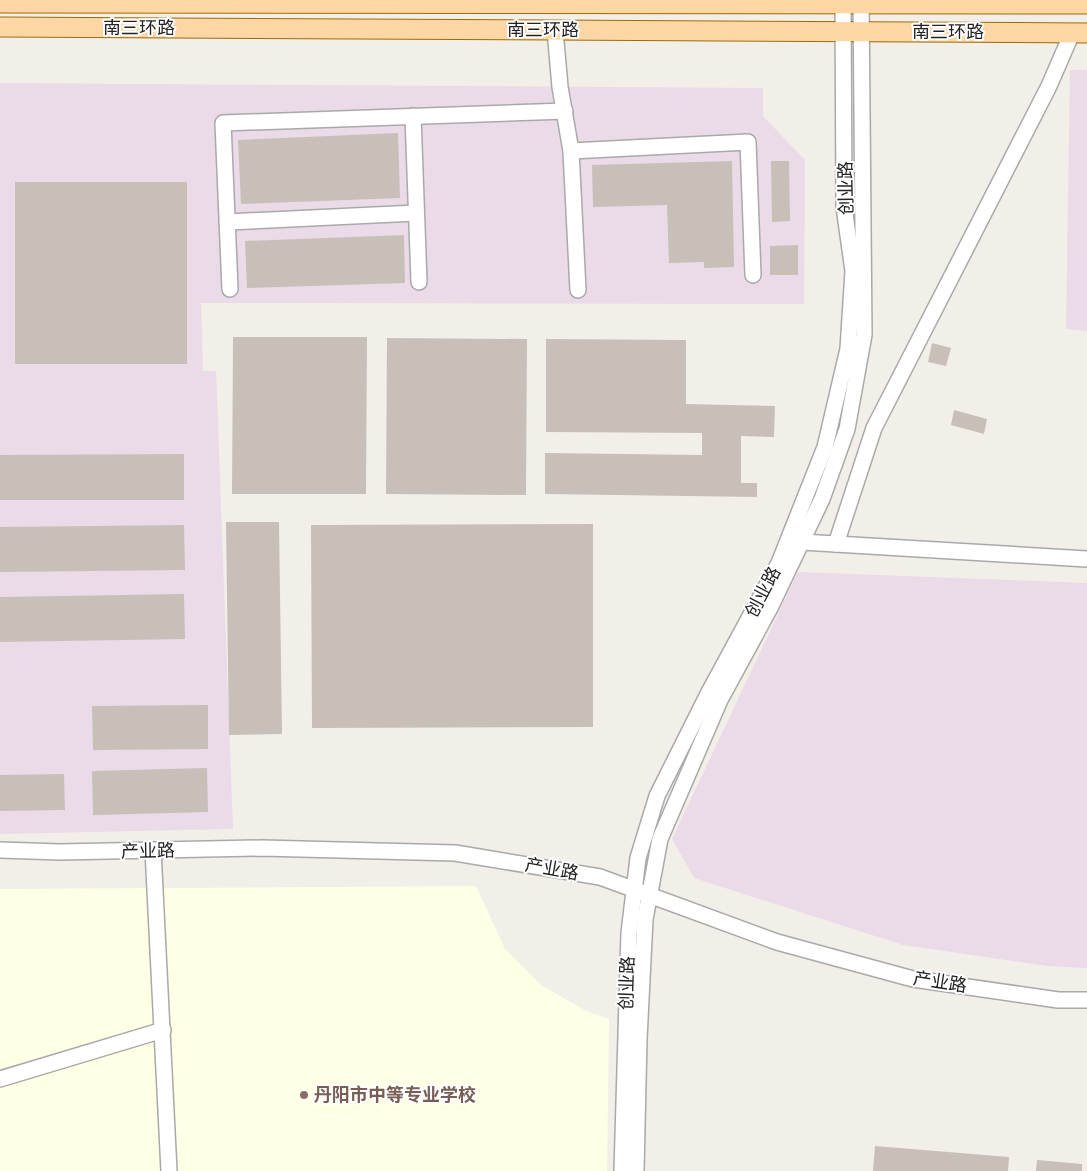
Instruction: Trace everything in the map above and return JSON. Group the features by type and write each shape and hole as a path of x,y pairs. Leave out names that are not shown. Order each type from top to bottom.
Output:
{"main road":[{"name":"南三环路","path":"0,3 852,2 1087,4"},
{"name":"南三环路","path":"0,27 1080,33"}],"street":[{"name":"创业路","path":"636,1171 640,1009 645,919 660,838 709,726 822,499 847,429 864,335 852,2"},
{"path":"555,30 560,87 571,151 578,290"},
{"name":"创业路","path":"622,1171 629,933 638,858 657,796 708,694 778,563 825,447 848,349 853,271 844,206 852,32"},
{"path":"836,544 874,428 1049,86 1080,33"},
{"path":"230,289 223,123 565,111"},
{"path":"413,116 419,282"},
{"path":"571,151 748,142 753,276"},
{"path":"227,222 416,212"},
{"path":"802,542 1087,559"},
{"name":"产业路","path":"0,850 60,852 262,848 455,853 600,877 777,942 913,979 1058,1000 1087,1000"},
{"path":"153,850 169,1171"},
{"path":"0,1079 163,1030"}],"shaded area":[{"path":"1070,70 1087,70 1087,331 1066,329"},
{"path":"0,83 763,88 763,116 805,160 804,304 201,303 203,371 216,371 233,829 0,834"},
{"path":"798,572 1087,583 1087,968 1047,966 903,945 694,878 672,839"},
{"name":"丹阳市中等专业学校","path":"476,886 505,949 541,985 586,1011 609,1019 607,1171 0,1171 0,889"}],"building":[{"path":"398,133 400,198 241,204 238,140"},
{"path":"732,161 734,267 704,268 704,262 669,263 667,205 593,207 592,165"},
{"path":"771,161 789,161 790,221 772,222"},
{"path":"15,182 187,182 187,364 15,364"},
{"path":"404,235 405,283 247,288 245,241"},
{"path":"798,245 798,275 770,275 770,246"},
{"path":"233,337 367,337 366,494 232,494"},
{"path":"387,338 527,339 526,495 386,494"},
{"path":"546,339 686,340 686,404 775,406 774,437 741,436 741,483 757,483 757,497 545,494 545,453 702,455 702,433 546,432"},
{"path":"932,343 951,348 946,366 928,362"},
{"path":"954,410 987,419 984,434 951,425"},
{"path":"184,454 184,500 0,500 0,455"},
{"path":"226,522 279,522 282,734 229,735"},
{"path":"593,524 593,727 312,728 311,525"},
{"path":"184,525 185,570 0,572 0,527"},
{"path":"184,594 185,639 0,642 0,597"},
{"path":"208,705 208,749 93,750 92,706"},
{"path":"207,768 208,812 93,815 92,771"},
{"path":"64,774 65,810 0,811 0,775"},
{"path":"875,1146 1009,1157 1008,1171 873,1171"},
{"path":"1037,1160 1082,1164 1082,1171 1036,1171"}],"place":[{"name":"丹阳市中等专业学校","path":"304,1095"}]}
